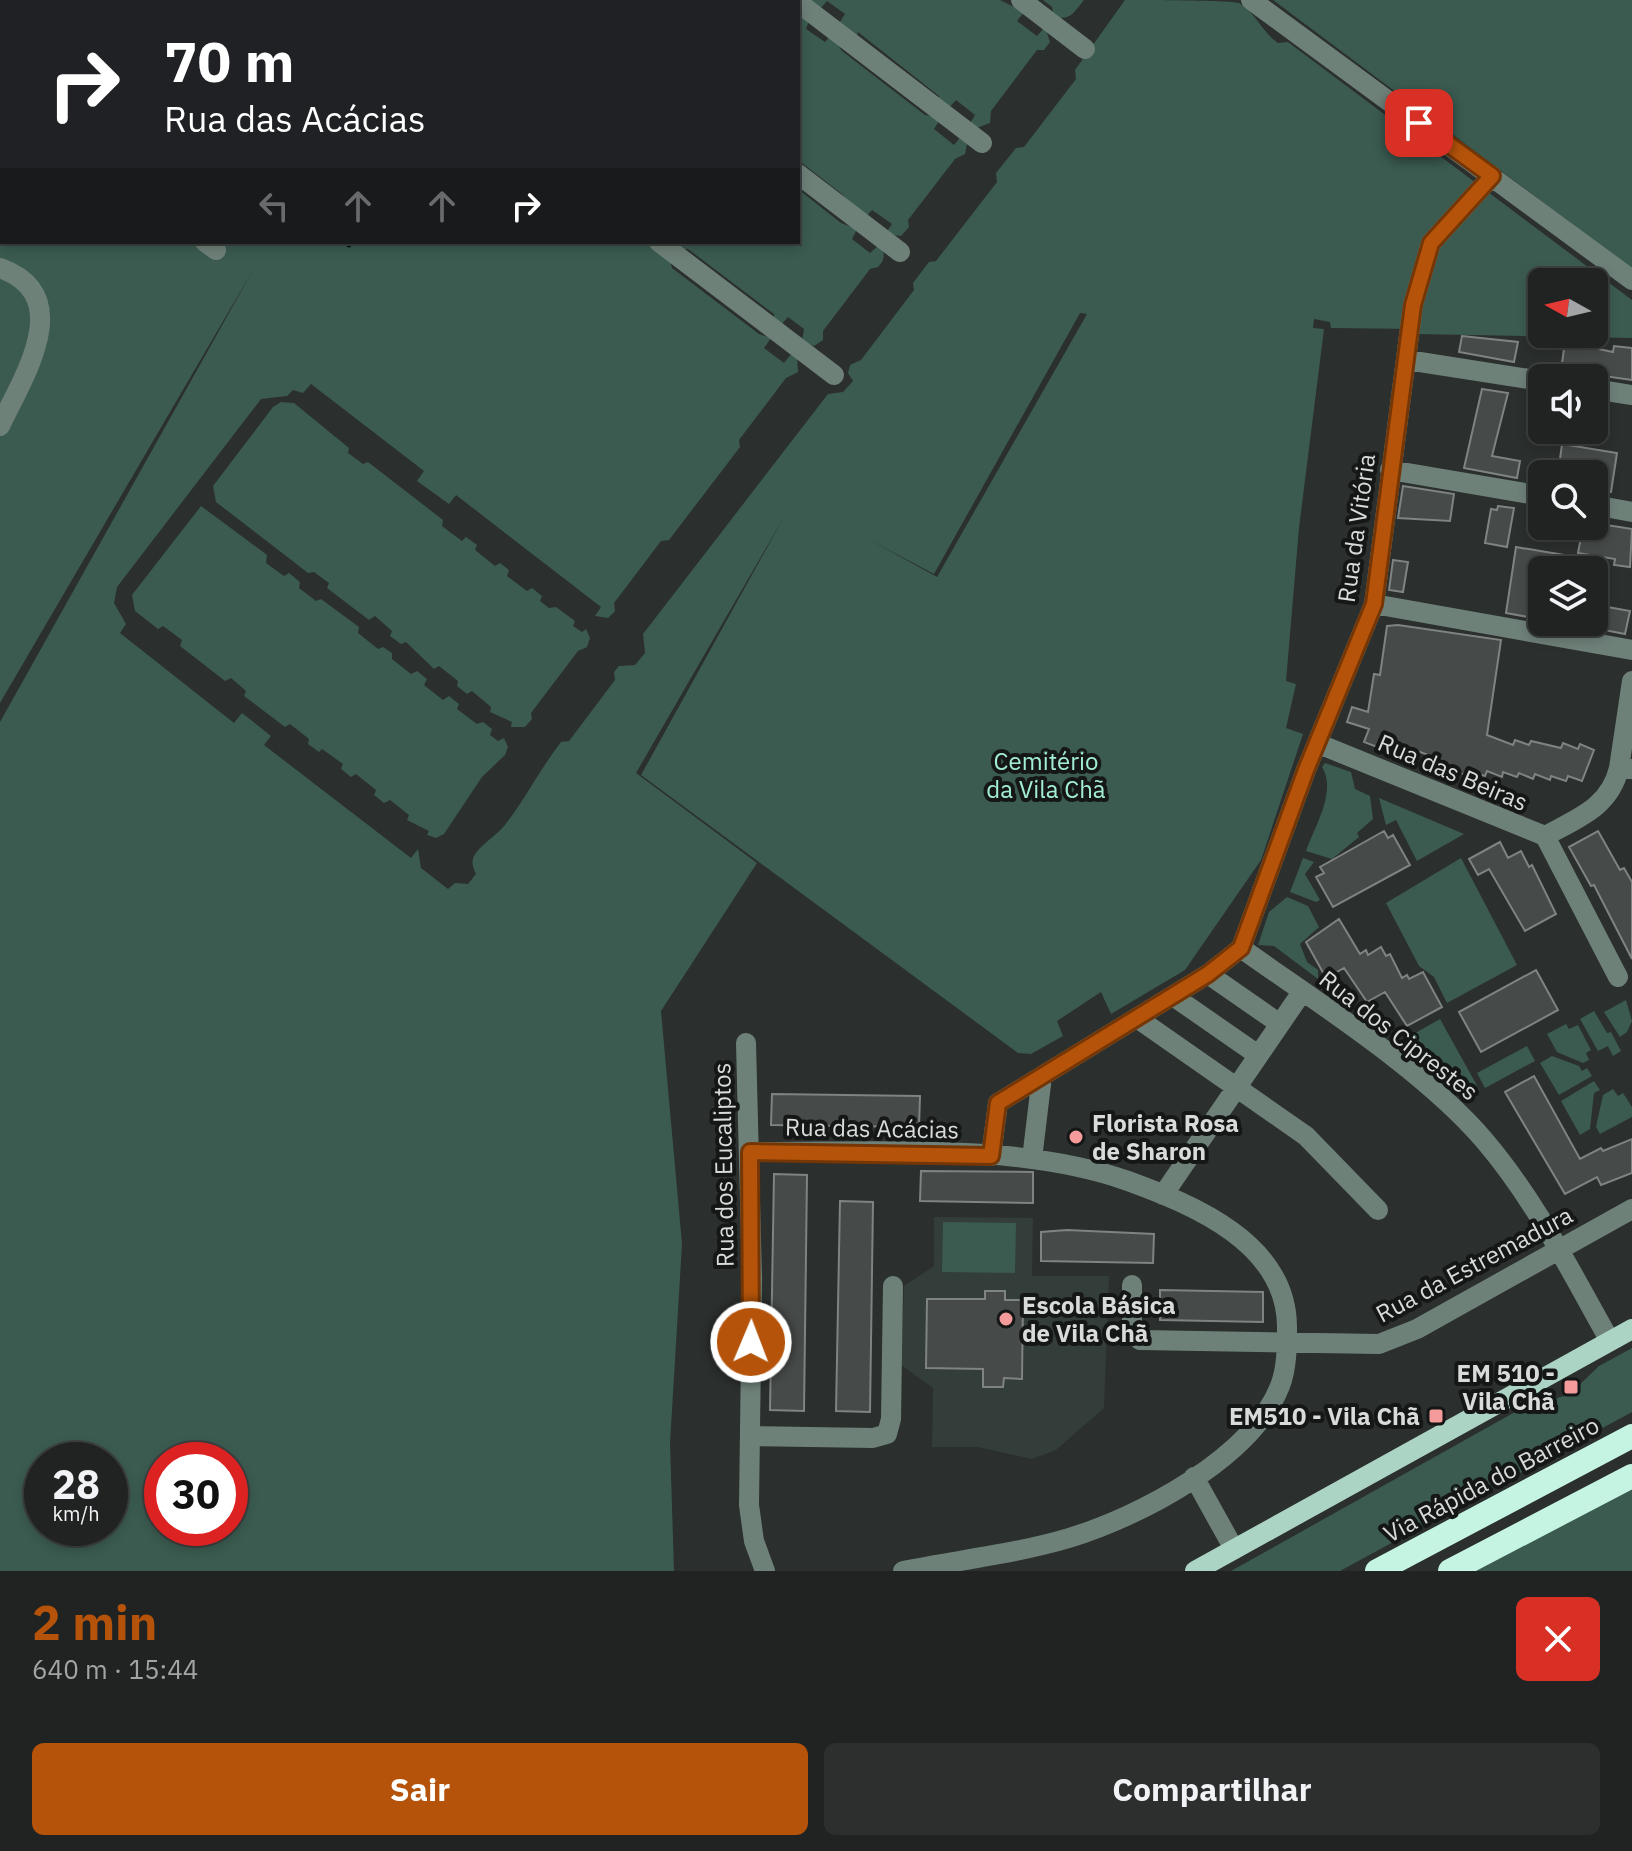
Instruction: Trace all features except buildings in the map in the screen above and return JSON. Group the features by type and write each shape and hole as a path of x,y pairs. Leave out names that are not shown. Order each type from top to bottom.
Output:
{"highway":[{"name":"Via Rápida do Barreiro","path":"1377,1571 1632,1436"},
{"path":"1450,1571 1632,1476"}],"main road":[{"path":"1195,1571 1632,1329"}],"street":[{"path":"1021,0 1085,49"},
{"path":"1251,0 1632,280"},
{"path":"800,4 982,143"},
{"path":"800,176 900,252"},
{"name":"Rua da Vitória","path":"1241,948 1374,604 1413,305 1431,243 1492,176"},
{"path":"662,244 834,375"},
{"path":"0,268 28,287 40,309 40,335 8,387 0,426"},
{"path":"1407,360 1528,379"},
{"path":"1608,391 1632,395"},
{"path":"1390,470 1528,494"},
{"path":"1608,508 1632,512"},
{"path":"1374,604 1632,650"},
{"name":"Rua das Beiras","path":"1319,744 1545,836 1604,801 1614,790 1626,768 1632,681"},
{"path":"1545,836 1618,977"},
{"path":"991,1156 998,1103 1208,974 1241,948"},
{"name":"Rua dos Ciprestes","path":"1241,948 1435,1091 1471,1126 1508,1170 1559,1250 1610,1341"},
{"path":"1208,974 1280,1024"},
{"path":"1163,1195 1302,992"},
{"path":"1173,996 1258,1055"},
{"path":"1137,1018 1306,1136 1378,1210"},
{"name":"Rua dos Eucaliptos","path":"746,1043 750,1152 751,1523 765,1571"},
{"path":"1032,1159 1042,1076"},
{"name":"Rua das Acácias","path":"750,1152 1032,1159 1124,1180 1163,1195 1236,1232 1257,1253 1273,1276 1283,1299 1287,1344 1281,1384 1270,1407 1244,1437 1194,1477 1132,1513 1070,1537 903,1571"},
{"name":"Rua da Estremadura","path":"1132,1285 1132,1328 1140,1340 1379,1344 1399,1338 1632,1209"},
{"path":"750,1436 873,1438 887,1434 891,1419 893,1286"},
{"path":"1194,1477 1234,1549"}],"shaded area":[{"name":"Escola Básica de Vila Chã","path":"934,1217 1033,1218 1032,1276 1109,1276 1104,1408 1056,1450 1032,1459 978,1447 932,1447 933,1388 901,1365 904,1286 934,1266"}],"green space":[{"path":"806,0 1000,0 1024,12 1017,21 1037,36 1045,27 1050,42 1044,50 1037,50 991,111 990,123 977,128 969,125 975,115 956,100 948,109 939,101 939,96 858,32 857,36 838,25 845,14 827,1 819,10"},
{"path":"1043,0 1084,0 1071,15 1064,18 1054,16 1052,7"},
{"name":"Cemitério da Vila Chã","path":"1125,0 1239,3 1278,43 1288,42 1589,268 1528,268 1528,336 1416,334 1416,329 1331,328 1330,322 1314,319 1313,328 1324,329 1299,528 1286,681 1296,684 1286,728 1303,734 1261,860 1185,970 1111,1014 1101,992 1057,1021 1063,1036 1031,1054 1018,1053 641,775 784,517 636,773 757,863 661,1011 682,1244 670,1443 674,1571 0,1571 0,722 253,270 0,703 0,244 649,244 670,261 672,268 759,334 771,338 764,348 784,363 792,353 797,358 798,372 786,378 739,440 740,447 669,540 661,541 614,603 615,611 608,618 595,616 601,607 456,495 449,504 417,481 424,471 311,384 303,393 293,390 287,396 261,399 117,587 114,603 126,624 120,633 234,723 242,713 271,736 264,745 411,858 418,849 421,868 448,889 455,883 468,884 476,874 473,858 477,852 505,825 561,742 569,741 615,680 614,672 619,666 635,665 645,653 643,634 828,394 843,392 853,381 848,373 850,365 861,360 914,290 913,283 929,262 936,261 997,182 996,173 1016,148 1024,147 1076,79 1075,70","holes":["1080,313 1087,314 937,577 868,539 934,574"]},
{"path":"1273,0 1632,0 1632,269 1588,236"},
{"path":"800,11 810,18 806,29 825,42 831,35 842,51 925,115 941,118 934,129 954,145 962,135 967,144 965,154 955,159 908,220 909,227 901,236 885,234 892,224 872,210 864,219 842,194 800,162"},
{"path":"800,191 841,223 857,229 852,239 870,253 879,245 884,254 878,267 870,269 823,331 823,340 814,346 802,341 804,329 788,317 781,325 774,320 774,314 688,249 675,244 800,244"},
{"path":"1608,282 1632,300 1632,338 1608,338"},
{"path":"281,402 294,403 349,448 348,453 363,464 368,462 443,520 442,526 462,541 466,537 477,545 475,550 495,566 500,563 509,570 507,576 527,591 532,588 542,596 540,601 549,608 556,607 575,621 573,626 582,632 586,629 590,638 587,647 578,651 531,713 532,719 525,727 511,727 512,722 490,712 491,707 472,691 467,694 457,686 458,681 439,666 434,669 406,642 401,644 390,636 392,631 375,616 369,620 327,588 329,583 314,572 308,573 216,502 213,486 273,407"},
{"path":"201,506 267,555 266,563 284,576 289,573 300,582 299,588 316,601 321,599 359,627 358,633 378,649 383,647 411,674 417,671 427,679 424,685 443,700 449,696 459,704 457,709 477,724 483,722 492,729 490,735 498,741 504,738 508,747 505,755 482,777 444,834 436,838 427,835 429,831 407,820 409,815 390,800 384,803 374,795 376,790 356,774 351,777 341,769 343,764 322,749 319,752 308,744 309,739 290,724 285,727 244,696 246,691 231,678 225,681 180,646 182,640 163,626 158,629 135,611 132,595"},
{"path":"1325,763 1351,772 1355,789 1370,796 1373,819 1357,833 1359,837 1332,859 1306,851 1326,798 1326,776 1322,767"},
{"path":"1379,798 1464,834 1417,861 1396,820 1386,825"},
{"path":"1303,858 1314,862 1305,874 1320,900 1316,902 1290,892"},
{"path":"1461,858 1517,965 1447,1003 1434,977 1419,966 1386,903"},
{"path":"1287,897 1308,906 1319,927 1300,944 1307,962 1318,970 1318,979 1274,946 1258,945 1269,912"},
{"path":"1626,1000 1632,1021 1627,1032 1620,1037 1604,1012"},
{"path":"1594,1011 1621,1051 1613,1056 1608,1046 1598,1051 1580,1019"},
{"path":"1440,1019 1480,1091 1403,1040"},
{"path":"1566,1024 1569,1029 1578,1025 1591,1050 1586,1053 1589,1060 1583,1063 1557,1052 1547,1034"},
{"path":"1527,1046 1535,1061 1485,1088 1477,1073"},
{"path":"1552,1056 1579,1066 1582,1071 1587,1068 1592,1076 1559,1095 1540,1063"},
{"path":"1594,1081 1600,1090 1594,1093 1590,1129 1580,1135 1561,1101"},
{"path":"1613,1089 1618,1096 1623,1093 1632,1107 1632,1117 1600,1134 1596,1127 1603,1095"},
{"path":"943,1222 1016,1223 1015,1273 942,1272"},
{"path":"1632,1348 1632,1412 1340,1571 1231,1571 1515,1412 1570,1394 1599,1366"},
{"path":"1632,1483 1632,1571 1471,1571"}],"place":[{"name":"Florista Rosa de Sharon","path":"1076,1137"},
{"name":"Escola Básica de Vila Chã","path":"1006,1319"},
{"name":"EM 510 - Vila Chã","path":"1571,1387"},
{"name":"EM510 - Vila Chã","path":"1436,1416"}],"route":[{"path":"751,1342 750,1152 991,1156 998,1103 1208,974 1241,948 1306,770 1374,604 1413,305 1422,263 1431,243 1492,176 1419,123"}]}
